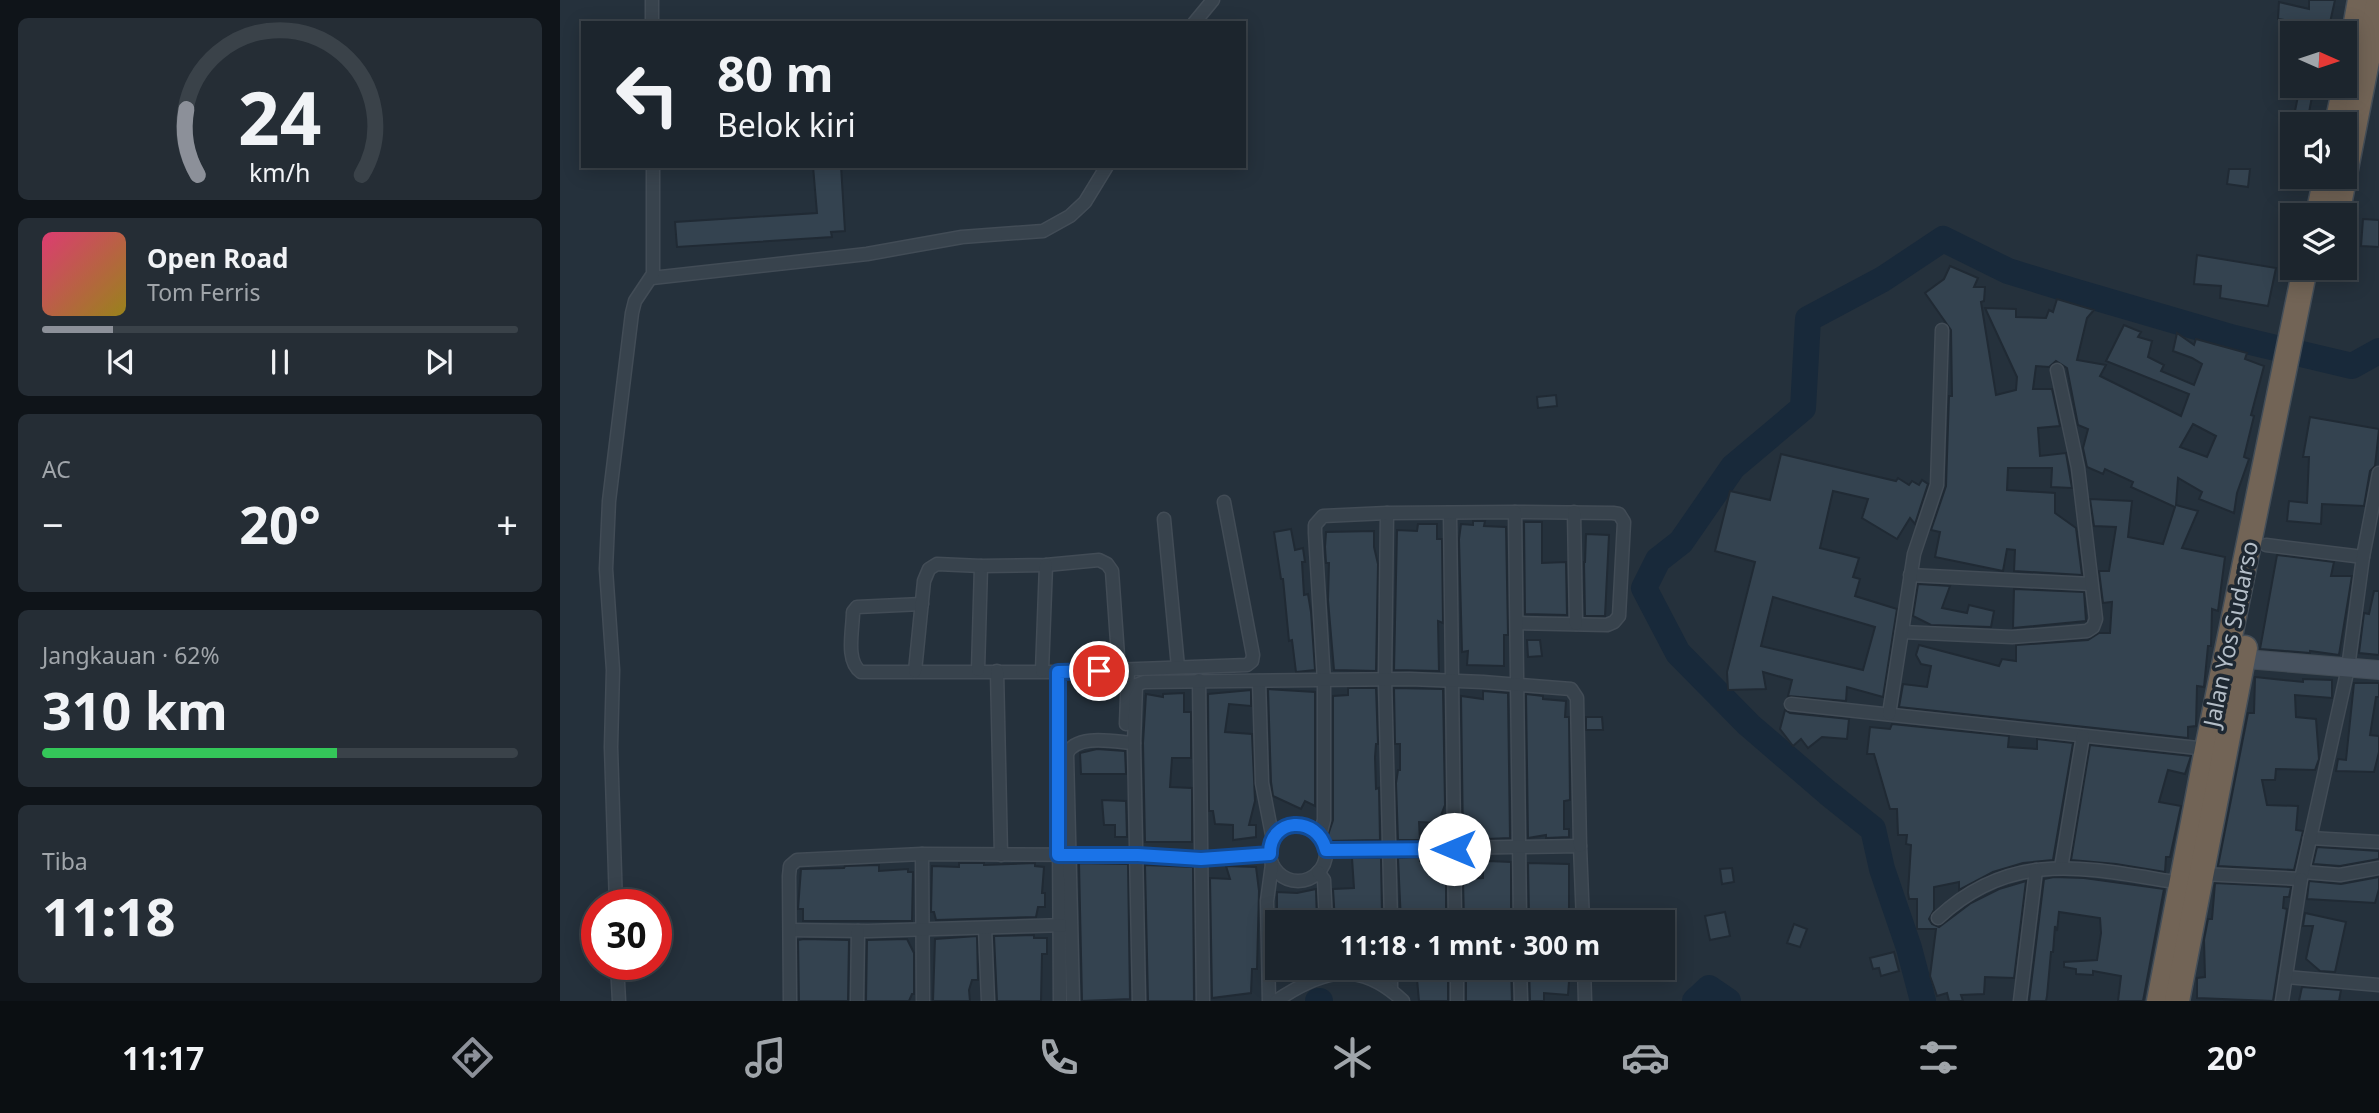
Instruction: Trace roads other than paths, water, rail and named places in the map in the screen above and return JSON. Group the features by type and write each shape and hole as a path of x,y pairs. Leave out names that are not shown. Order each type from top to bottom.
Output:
{"highway":[{"path":"2356,21 2360,0"},
{"path":"2339,203 2379,0"},
{"name":"Jalan Yos Sudarso","path":"2178,1001 2207,749 2266,545 2303,280"},
{"name":"Jalan Yos Sudarso","path":"2159,1001 2192,878 2282,429 2319,280"}],"street":[{"path":"652,0 652,21"},
{"path":"1196,21 1213,0"},
{"path":"615,889 611,747 613,670 606,569 609,501 632,313 635,301 653,272 653,168"},
{"path":"653,272 867,254 962,237 1043,231 1070,216 1085,202 1106,168"},
{"path":"1889,714 1910,575 1920,531 1937,485 1942,330"},
{"path":"1902,632 2012,637 2087,631 2093,627 2096,619 2078,468 2057,370"},
{"path":"2282,1001 2302,876 2348,668 2363,557 2379,474"},
{"path":"922,604 857,607 853,612 852,657 856,669 861,672 1058,672 1247,665 1253,655 1224,502"},
{"path":"1515,512 1520,910"},
{"path":"1320,835 1324,820 1324,681 1315,525 1323,516 1515,512 1619,514 1624,522 1619,616 1614,622 1607,625 1518,623"},
{"path":"1574,512 1576,624"},
{"path":"1387,513 1385,680 1391,910"},
{"path":"1450,514 1455,910"},
{"path":"1164,519 1178,667"},
{"path":"2266,545 2363,557"},
{"path":"915,671 924,581 929,569 937,564 1046,565 1099,560 1107,564 1112,571 1124,670 1126,724"},
{"path":"1042,671 1046,565"},
{"path":"978,670 981,566"},
{"path":"1910,575 2091,584"},
{"path":"2234,658 2379,670"},
{"path":"997,671 1001,855"},
{"path":"1058,672 1065,855"},
{"path":"1199,680 1203,1001"},
{"path":"1139,1001 1134,743 1136,685 1149,681 1452,680 1567,688 1576,694 1583,910"},
{"path":"1259,681 1262,783 1273,840 1266,901 1269,1001"},
{"path":"1791,704 2207,749"},
{"path":"2062,868 2083,736"},
{"path":"1060,1001 1065,925 1067,754 1069,748 1085,741 1134,743"},
{"path":"1271,859 1282,876 1297,881 1312,877 1318,872 1323,865 1326,850 1320,835 1299,825 1284,828 1273,840"},
{"path":"2310,838 2379,842"},
{"path":"1326,850 1580,846"},
{"path":"922,853 923,1001"},
{"path":"790,1001 789,876 793,862 797,860 922,853 1271,859"},
{"path":"1938,918 1968,894 2017,872 2081,868 2192,878 2340,875 2379,868"},
{"path":"2020,1001 2036,870"},
{"path":"1318,872 1324,880 1325,910"},
{"path":"790,930 858,931 1065,925"},
{"path":"1065,925 1073,1001"},
{"path":"985,928 988,1001"},
{"path":"857,1001 858,931"},
{"path":"2286,978 2379,985"},
{"path":"618,980 619,1001"},
{"path":"1276,1001 1312,980"},
{"path":"1376,980 1391,989 1403,1001"},
{"path":"1391,980 1391,989"},
{"path":"1457,980 1457,1001"},
{"path":"1520,980 1521,1001"},
{"path":"1585,980 1586,1001"}],"waterway":[{"path":"1923,1001 1909,948 1882,869 1873,829 1749,725 1678,653 1644,588 1658,560 1681,542 1733,467 1803,408 1808,319 1883,279 1943,239 2008,271 2234,338 2352,366 2379,351"},
{"path":"1695,1001 1709,988 1728,1001"}]}
